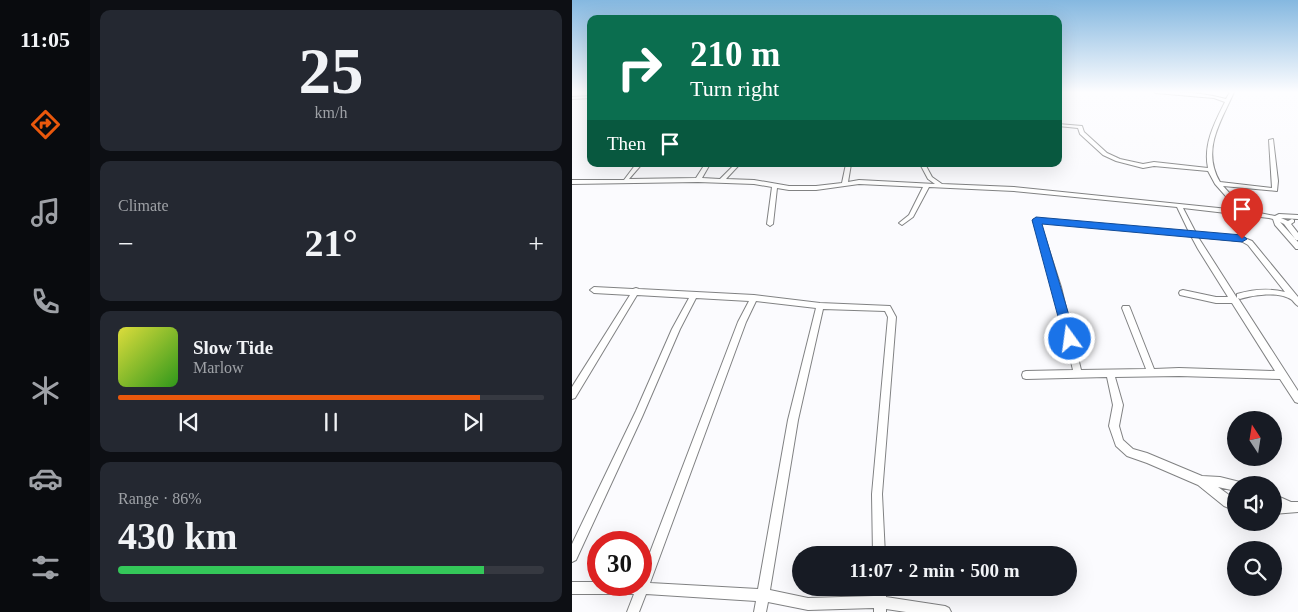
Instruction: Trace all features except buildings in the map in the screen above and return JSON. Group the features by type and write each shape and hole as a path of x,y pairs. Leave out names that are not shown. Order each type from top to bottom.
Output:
{"street":[{"path":"1217,121 1210,143 1209,160 1211,170 1218,184 1243,212"},
{"path":"1062,125 1080,127 1082,133 1105,154 1118,160 1143,166 1154,164 1211,170"},
{"path":"1218,184 1275,190 1276,184 1271,153 1272,140"},
{"path":"626,180 637,167"},
{"path":"698,180 705,167"},
{"path":"721,181 735,167"},
{"path":"844,185 848,167"},
{"path":"924,167 930,178 942,186"},
{"path":"572,182 698,180 816,188 859,182 1014,189 1243,212 1276,218 1288,223 1298,238"},
{"path":"770,224 775,185"},
{"path":"902,223 911,216 927,185"},
{"path":"1180,206 1194,235 1237,298 1298,398"},
{"path":"1276,218 1279,216 1298,217"},
{"path":"1276,218 1277,224 1298,247"},
{"path":"1078,374 1056,287 1036,220 1247,240 1296,301"},
{"path":"1288,223 1298,221"},
{"path":"594,290 754,298 820,306 886,308 892,316 877,494 879,546"},
{"path":"572,395 636,291"},
{"path":"1183,293 1216,300 1237,298 1256,292 1274,292 1296,301"},
{"path":"572,556 640,414 676,329 694,295"},
{"path":"652,559 742,322 754,298"},
{"path":"760,612 793,420 820,306"},
{"path":"1126,308 1151,372"},
{"path":"1026,375 1151,372 1283,375"},
{"path":"1110,373 1118,405 1114,426 1119,443 1130,453 1147,458 1202,481 1227,501"},
{"path":"1202,481 1227,484"},
{"path":"1282,502 1294,507"},
{"path":"572,588 587,588"},
{"path":"652,589 764,595 808,604 945,612"},
{"path":"632,612 638,596"}],"route":[{"path":"1070,339 1036,220 1242,239"}]}
